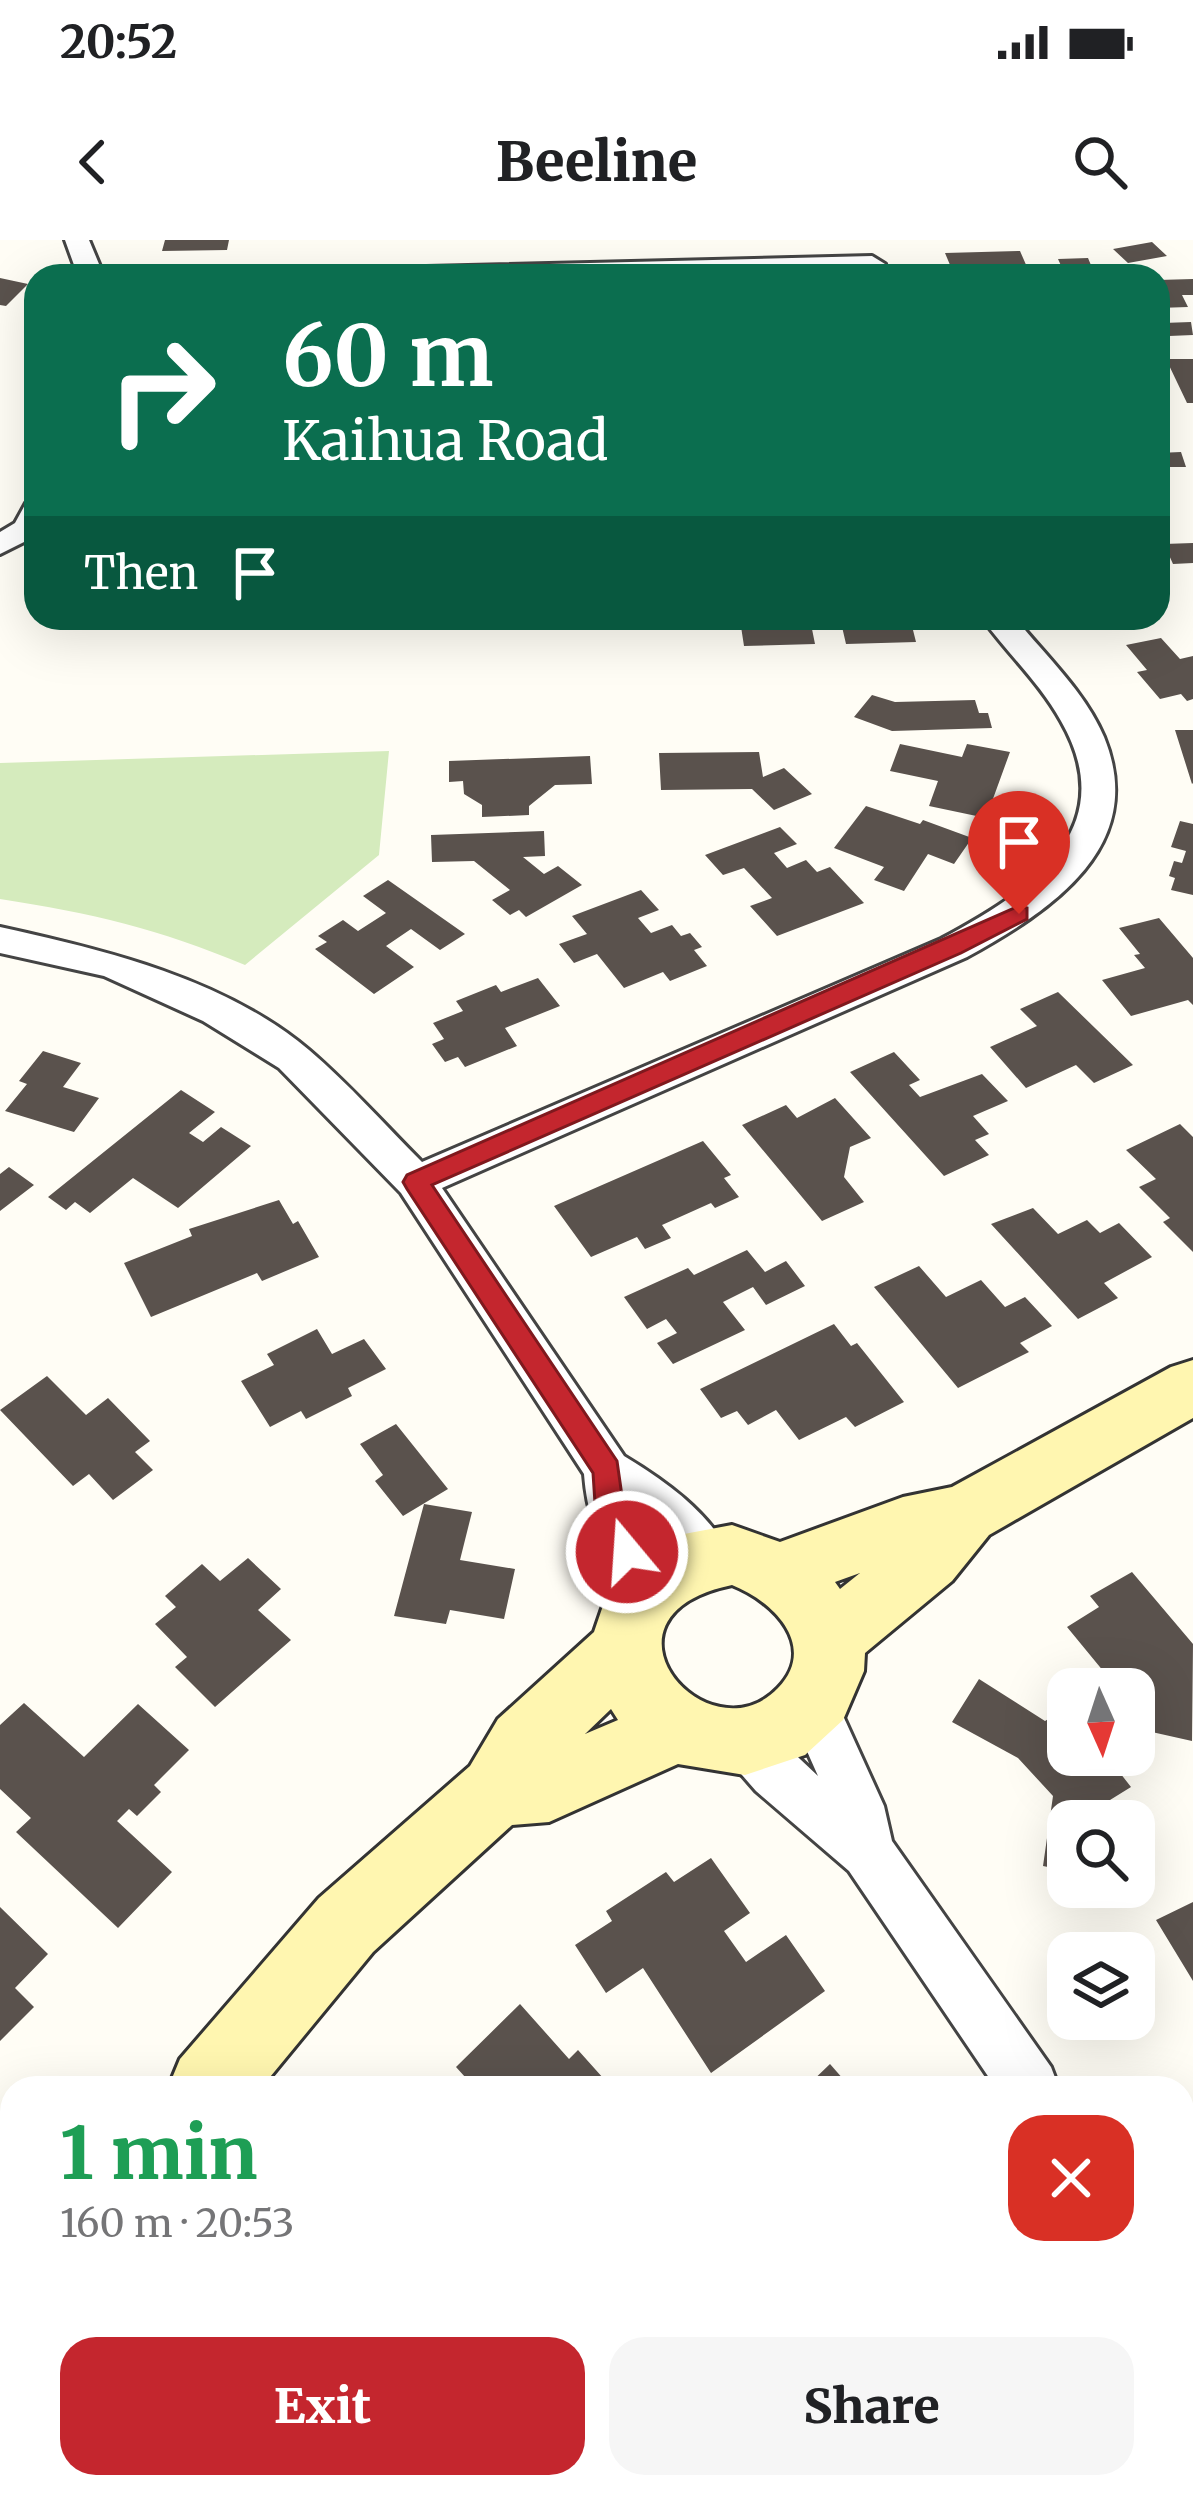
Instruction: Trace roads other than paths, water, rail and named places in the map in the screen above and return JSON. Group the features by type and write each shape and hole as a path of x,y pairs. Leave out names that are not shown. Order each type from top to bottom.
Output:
{"street":[{"path":"749,264 871,260"},
{"path":"416,1182 953,948 1019,914 1065,875 1092,832 1098,784 1087,738 1007,630"},
{"path":"0,940 114,965 217,1010 293,1058 416,1182 607,1470 650,1496 660,1598 632,1680 650,1707 677,1729 710,1741 746,1742 794,1722 820,1672 928,1560 965,1514"},
{"path":"782,1572 903,1527 965,1514 1193,1386"},
{"path":"607,1470 611,1518 660,1598"},
{"path":"219,2076 346,1925 496,1791 524,1743 660,1598 732,1556 782,1572 820,1614 820,1672 868,1852"},
{"path":"496,1791 549,1786 677,1729"},
{"path":"746,1742 774,1773 868,1852 1022,2076"}]}
